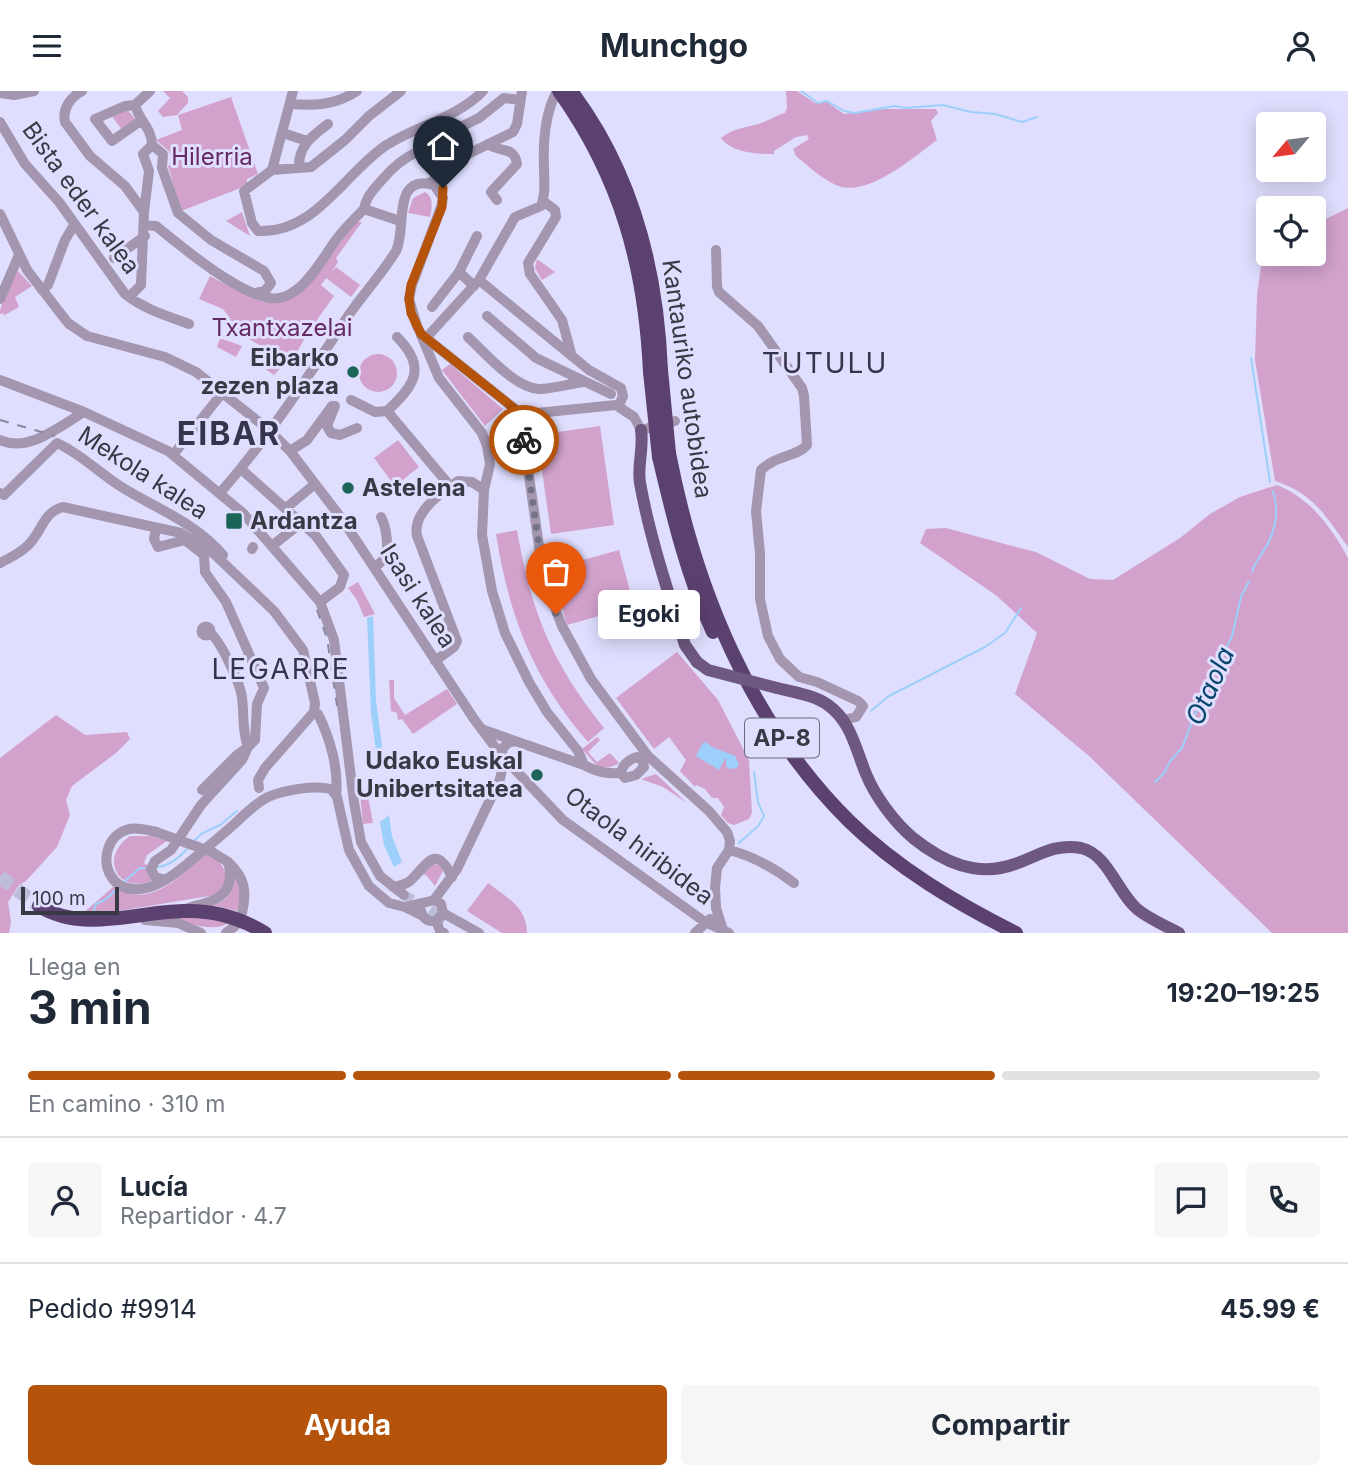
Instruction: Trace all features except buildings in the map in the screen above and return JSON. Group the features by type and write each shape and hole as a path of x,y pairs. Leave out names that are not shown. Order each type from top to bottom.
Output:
{"highway":[{"name":"Kantauriko autobidea","path":"558,91 586,122"},
{"name":"Kantauriko autobidea","path":"571,91 613,184 634,246 655,371 674,521 705,614 747,699 784,756 843,827 898,874 943,905 994,933"},
{"name":"Kantauriko autobidea","path":"664,455 717,618 733,656 791,751 849,821 886,852 948,897 1016,933"},
{"path":"39,906 72,919 113,920 175,911 197,911 250,924 265,933"}],"main road":[{"path":"641,430 642,455 639,473 646,507 685,645 696,662 708,670 806,695 827,704 843,720 875,793 911,837 945,861 968,869 990,871 1015,864 1053,847 1084,849 1103,863 1122,893 1138,910 1179,933"}],"street":[{"path":"0,93 14,95 33,91"},
{"path":"142,120 112,141 95,119 125,106 135,105 150,91"},
{"path":"272,170 293,91"},
{"path":"291,104 314,106 330,103 357,91"},
{"path":"401,91 311,167 272,170 244,191 251,223 258,231 280,228 313,213 386,145 468,104 483,91"},
{"path":"424,336 477,283 515,217 541,206 546,128 553,99 558,91"},
{"path":"73,95 63,117 67,125 90,156 112,173 144,212"},
{"path":"220,493 241,470 303,386 349,314 398,249 400,221 409,191 416,185 429,183 451,169 466,155 513,132 522,96 504,98 479,118 442,136"},
{"path":"135,105 152,135 152,145 143,154 149,171 144,212 141,285 130,297 149,310 189,324"},
{"name":"Bista eder kalea","path":"0,122 25,164 59,202 130,297"},
{"path":"299,168 299,157 307,141 328,124"},
{"path":"283,133 307,141"},
{"path":"488,144 492,148 508,149 516,157 517,164 491,192 497,200"},
{"path":"152,145 163,154 162,168 178,212 211,240 264,271 282,298"},
{"path":"114,258 145,230 156,226 211,269 268,298 282,298 309,278 337,239 364,209 365,201 387,173 402,160 419,151 443,146 455,147 466,155"},
{"path":"451,169 441,195 442,207 411,285 411,313 424,336 439,378 484,436 490,464 484,490 482,535 499,618 529,683 547,712 581,755 584,765"},
{"path":"130,192 140,190 148,183"},
{"path":"429,183 435,185 441,195"},
{"path":"543,201 555,210 556,217 528,263 530,274 562,320 573,357"},
{"path":"364,209 400,221"},
{"path":"0,214 19,255 42,290 48,285 65,240 74,225"},
{"path":"432,307 459,272 477,236"},
{"path":"716,250 719,292 758,326 804,395 807,445 803,450 778,457 767,464 761,470 758,490 756,512 760,599 768,636 780,659 799,677 838,691 863,706 856,717 843,720"},
{"path":"0,299 19,255"},
{"path":"459,272 477,283 617,392 641,430 675,421"},
{"path":"257,293 265,291 270,281"},
{"name":"Isasi kalea","path":"42,290 59,314 81,333 165,357 196,372 269,430 290,451 375,567 435,661 501,755"},
{"path":"487,316 536,358 584,382 617,392"},
{"path":"424,336 520,413 614,405 632,415"},
{"path":"351,400 375,412 387,411 407,392 416,373 412,357 397,337"},
{"path":"468,337 508,374 527,386 538,389 584,382"},
{"path":"431,357 441,350"},
{"path":"0,380 84,412 173,455 243,513 273,545 320,602 334,640 354,803 361,842 375,869 400,889 430,860 439,861 446,866 452,877"},
{"path":"173,455 223,392"},
{"path":"614,405 617,392"},
{"path":"60,403 63,420 60,426"},
{"path":"290,451 307,440 332,406 335,406 335,409 327,426 331,433 340,435 357,428"},
{"path":"387,411 450,486"},
{"path":"0,440 16,444 28,442 84,412"},
{"path":"520,413 545,578 556,614 591,679 634,737 645,760 709,811 727,831 729,850 717,868 716,903 726,932"},
{"name":"Mekola kalea","path":"0,493 4,495 57,443 75,451 116,484 143,501 184,521 221,552 227,560 227,566"},
{"path":"241,470 316,536 344,575 340,587 320,602"},
{"path":"435,661 454,647 457,641 416,531 421,514 458,481 464,480 484,490"},
{"path":"286,508 310,488"},
{"path":"0,563 26,548 35,538 45,517 53,510 63,507 84,509 181,533 227,566 281,619 303,650 315,703 314,712 265,768 258,780 259,789"},
{"path":"375,567 385,558 385,524 381,517"},
{"path":"273,545 302,522"},
{"path":"156,528 154,539 158,547 185,540 204,555 205,572 226,602 264,688 257,704 255,740 237,754 202,790"},
{"path":"166,880 155,877 151,869 155,861 171,850 201,805 242,759 247,747 241,692 219,644 210,633"},
{"path":"314,712 318,714 326,729 349,850 369,886 389,904 405,907 430,921 439,917 479,933"},
{"path":"481,729 607,774 621,773"},
{"path":"621,773 625,778 632,778 642,769 645,760 634,737"},
{"path":"423,916 422,907 452,877 500,779 504,746 515,741"},
{"path":"560,757 569,753 571,744"},
{"name":"Otaola hiribidea","path":"501,755 563,820 706,923 726,932"},
{"path":"621,773 625,764 645,760"},
{"path":"326,788 335,775"},
{"path":"500,779 511,776 524,780"},
{"path":"242,913 245,888 239,873 212,852 156,832 138,828 122,832 107,850 109,873 119,885 143,890 166,880 270,796 326,788 331,789 337,796"},
{"path":"729,850 748,855 777,870 794,883"},
{"path":"175,911 211,902 223,894 231,883 228,862"},
{"path":"405,907 431,900 440,904 440,931 444,933"},
{"path":"694,933 692,913 707,911 716,903"},
{"path":"694,933 706,923 716,903"},
{"path":"113,920 178,923 201,933"}],"green space":[{"path":"163,91 182,91 188,97 188,103 177,115 163,117 158,111 170,98"},
{"path":"786,91 797,91 815,103 827,102 844,114 885,109 936,109 938,113 931,121 937,140 889,174 861,186 848,188 825,179 796,156 793,149 809,139 807,135 796,137 774,151 774,154 738,150 721,138 785,113"},
{"name":"Hilerria","path":"231,97 258,174 247,179 247,183 238,189 181,211 168,166 173,163 169,151 156,140 182,130 178,115"},
{"path":"127,109 136,120 122,130 111,115"},
{"path":"425,192 431,200 430,217 408,213 413,198"},
{"path":"1348,208 1348,547 1325,515 1309,499 1275,481 1255,360 1261,266 1326,266 1326,219"},
{"path":"242,212 250,236 226,221"},
{"name":"Txantxazelai","path":"357,222 362,222 336,258 338,262 331,273 336,267 360,285 351,297 326,278 321,285 334,296 296,354 269,350 254,342 242,335 223,309 199,299 210,276 264,302 275,303 288,299"},
{"path":"537,259 555,272 542,280 535,268"},
{"path":"15,268 32,286 15,297 19,307 3,316 4,313 0,314 0,310"},
{"name":"Txantxazelai","path":"220,338 242,346 236,357 217,347"},
{"path":"256,350 284,364 274,375 251,359"},
{"path":"378,354 391,360 397,373 391,386 378,392 365,386 359,373 365,360"},
{"path":"450,364 503,409 485,426 442,370"},
{"path":"600,426 614,525 551,534 537,435"},
{"path":"398,440 419,467 395,486 374,458"},
{"path":"1277,485 1300,498 1319,515 1348,558 1348,933 1272,933 1089,756 1015,694 1037,633 997,596 920,543 926,529 946,528 1036,552 1090,579 1113,580 1180,538 1210,514 1240,497"},
{"path":"517,530 529,586 546,635 570,681 604,728 588,742 552,694 526,645 516,619 496,534"},
{"path":"619,550 634,606 567,625 551,569"},
{"path":"358,582 375,614 364,617 348,588"},
{"path":"677,652 718,700 749,760 752,813 749,819 734,825 721,815 724,807 718,798 712,798 705,789 696,785 695,787 680,771 686,760 669,737 654,749 616,698"},
{"path":"389,680 394,680 394,698 405,715 447,689 457,704 413,734 402,719 398,720 397,713 391,711"},
{"path":"56,715 85,735 127,732 130,739 72,786 66,800 70,815 57,847 26,881 19,885 8,902 11,922 9,933 0,933 0,758"},
{"path":"597,737 600,740 588,752 597,762 610,753 619,763 598,767 582,749"},
{"path":"656,774 687,803 663,787 641,779"},
{"path":"367,792 373,823 363,824 360,793"},
{"path":"130,836 151,836 167,841 147,855 144,863 151,881 139,884 129,882 121,878 116,871 115,854"},
{"path":"204,854 219,862 224,869 225,885 215,895 107,913 82,914 113,887 139,895 163,888"},
{"path":"433,863 443,871 435,886 426,875 420,874"},
{"path":"235,874 241,896 237,911 211,905 226,899"},
{"path":"488,883 520,910 527,933 502,933 467,911"},
{"path":"167,916 200,916 229,923 207,927"}],"water":[{"path":"373,616 376,700 383,754 377,759 371,713 367,618"},
{"path":"706,742 735,756 739,764 737,768 729,769 726,766 726,757 719,770 696,756"},
{"path":"389,815 392,836 402,862 394,867 384,845 380,822"}],"waterway":[{"path":"801,91 818,103 827,101 844,111 855,113 895,106 905,108 943,105 971,112 995,114 1022,122 1037,117"},
{"name":"Otaola","path":"1251,358 1270,482"},
{"name":"Otaola","path":"1252,572 1273,530 1276,515 1273,491"},
{"name":"Otaola","path":"1155,782 1182,748 1232,636 1241,597 1249,581"},
{"path":"871,711 889,696 985,647 1005,633 1021,608"},
{"path":"739,843 758,826 764,816 758,802 754,772"},
{"path":"193,842 237,811"},
{"path":"157,867 174,861 187,849"},
{"path":"125,881 140,868 147,868"},
{"path":"93,913 96,904 116,890"}],"tunnel":[{"path":"0,877 39,906"},
{"path":"404,895 446,919"}],"railway":[{"path":"0,420 55,436"},
{"path":"317,610 327,638 337,706"}],"way so far":[{"path":"524,440 541,560 556,614"}],"place":[{"name":"Eibarko zezen plaza","path":"353,372"},
{"name":"Astelena","path":"348,488"},
{"name":"Ardantza","path":"234,521"},
{"name":"Egoki","path":"556,614"},
{"name":"Udako Euskal Unibertsitatea","path":"537,775"}],"district":[{"name":"TUTULU","path":"825,363"},
{"name":"EIBAR","path":"229,434"},
{"name":"LEGARRE","path":"281,669"}],"route":[{"path":"443,188 442,207 411,285 411,313 421,334 520,413 524,440"}]}
